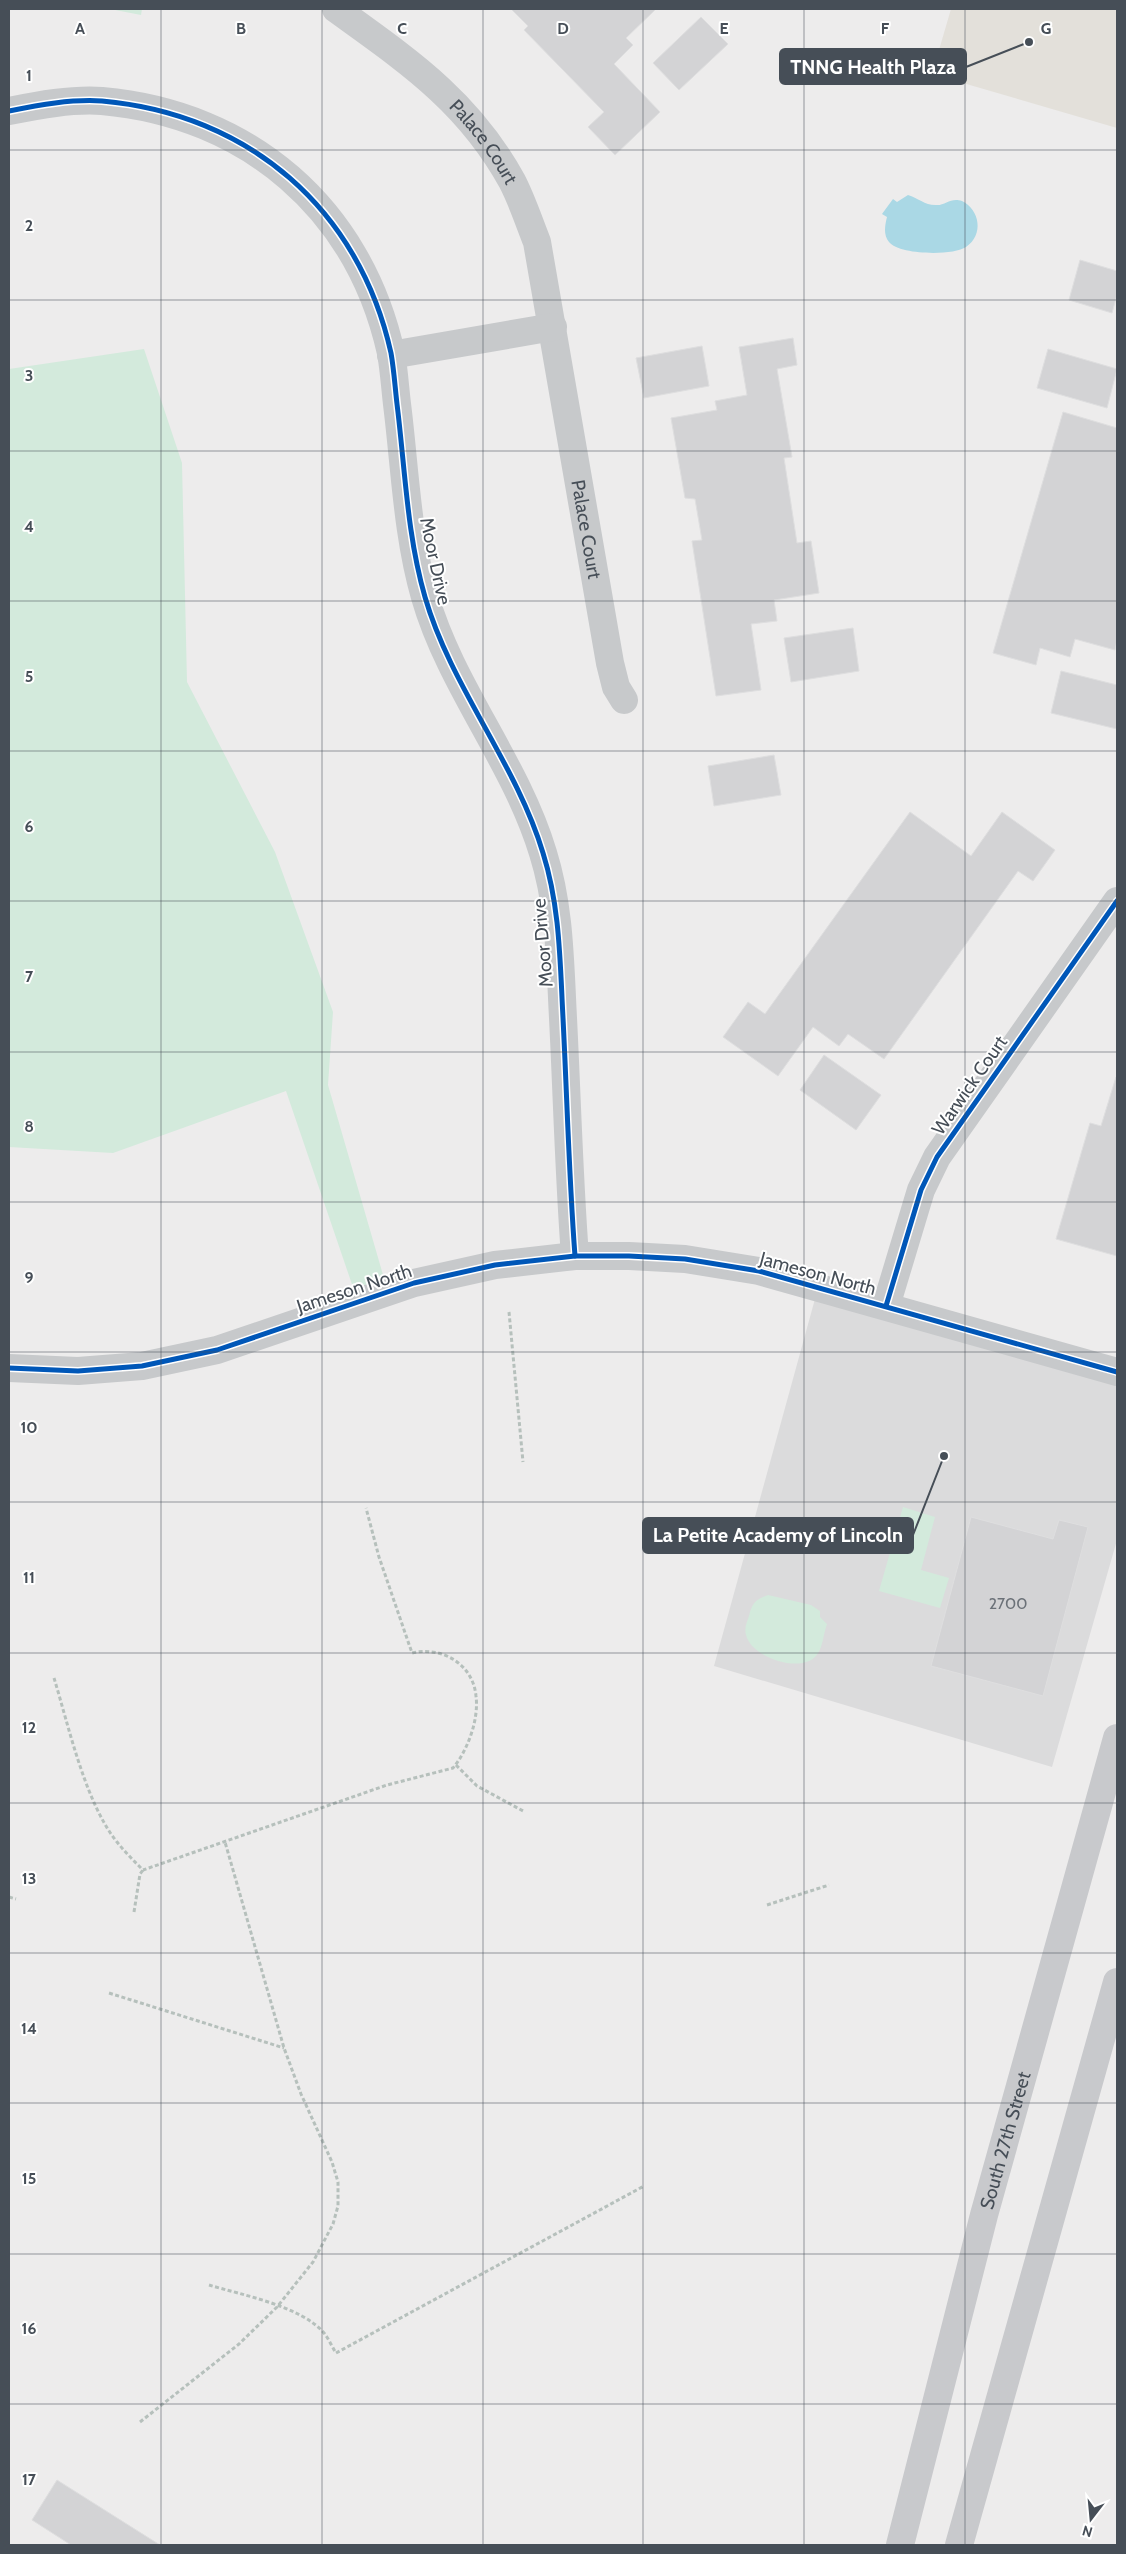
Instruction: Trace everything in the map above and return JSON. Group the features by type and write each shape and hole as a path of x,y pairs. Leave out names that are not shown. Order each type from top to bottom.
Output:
{"main road":[{"name":"South 27th Street","path":"900,2545 987,2206 1117,1738"},
{"path":"959,2545 1117,1982"}],"street":[{"name":"Palace Court","path":"336,9 414,65 452,99 486,139 513,183 537,242 610,663 616,687 624,700"},
{"name":"Moor Drive","path":"9,111 49,104 99,101 161,110 208,125 252,149 292,178 333,224 355,257 376,302 391,355 414,548 426,601 441,640 524,805 543,852 557,911 576,1256"},
{"path":"391,355 553,327"},
{"name":"Warwick Court","path":"886,1306 920,1190 937,1157 1117,901"},
{"name":"Jameson North","path":"9,1368 78,1371 142,1366 217,1350 414,1283 495,1265 576,1256 630,1256 685,1259 759,1272 1117,1372"}],"path":[{"path":"509,1312 523,1462"},
{"path":"134,1912 140,1874 143,1870 388,1785 453,1768 456,1765 472,1731 476,1709 476,1694 465,1670 448,1654 434,1652 412,1653 379,1557 366,1508"},
{"path":"54,1678 80,1761 103,1820 116,1841 143,1870"},
{"path":"456,1765 477,1786 525,1812"},
{"path":"140,2422 239,2344 278,2307 326,2240 338,2206 338,2182 332,2162 301,2094 284,2048 224,1842"},
{"path":"767,1905 829,1885"},
{"path":"9,1897 16,1899"},
{"path":"109,1994 284,2048"},
{"path":"209,2285 278,2307 309,2320 324,2333 336,2353 644,2186"}],"shaded area":[{"path":"951,9 1117,9 1117,128 932,74"},
{"path":"818,1288 1117,1372 1117,1540 1052,1767 714,1666"}],"green space":[{"path":"110,9 142,9 141,15"},
{"path":"144,349 182,463 187,682 275,852 333,1012 328,1085 388,1292 358,1302 286,1091 113,1153 9,1147 9,369"},
{"path":"903,1507 935,1517 921,1570 949,1578 940,1608 879,1591"},
{"path":"768,1595 811,1605 820,1611 820,1617 827,1624 820,1649 816,1656 809,1661 788,1663 777,1660 766,1656 750,1643 745,1630 752,1608 755,1602"}],"water":[{"path":"908,195 933,205 958,200 968,205 973,210 978,223 976,236 972,242 959,250 926,253 903,250 889,242 885,233 887,217 882,214 893,199 897,202"}],"building":[{"path":"511,9 656,9 626,38 633,45 614,64 660,112 615,155 588,127 604,112 524,30 528,26"},
{"path":"701,17 728,44 679,90 653,63"},
{"path":"1080,260 1117,271 1117,295 1112,313 1069,300"},
{"path":"793,338 797,365 777,369 792,457 784,458 797,543 811,541 819,593 774,600 777,621 751,624 761,690 716,696 692,541 702,540 695,499 685,498 671,418 717,410 715,401 747,395 739,347"},
{"path":"702,346 709,386 644,398 636,358"},
{"path":"1048,349 1117,369 1107,408 1037,388"},
{"path":"1063,412 1117,428 1117,640 1115,650 1075,639 1070,657 1040,648 1036,665 993,653"},
{"path":"853,628 859,671 791,682 784,638"},
{"path":"1061,671 1117,685 1117,729 1051,713"},
{"path":"774,755 781,795 714,806 708,766"},
{"path":"910,812 971,856 1002,812 1055,850 1033,881 1018,871 884,1059 848,1034 839,1046 813,1027 778,1076 723,1037 748,1002 765,1014"},
{"path":"824,1055 881,1095 856,1130 800,1090"},
{"path":"1116,1077 1117,1256 1056,1239 1090,1123 1101,1126"},
{"path":"971,1517 1053,1539 1059,1520 1088,1527 1043,1696 931,1666"},
{"path":"57,2480 160,2545 71,2545 32,2520"}],"cycle path":[{"path":"9,111 67,102 102,101 155,110 205,126 250,148 290,178 324,213 353,255 375,301 391,353 410,526 425,597 436,630 451,662 517,788 531,820 549,873 560,955 575,1256"},
{"path":"886,1306 921,1190 937,1157 1117,901"},
{"path":"9,1368 78,1371 142,1366 217,1350 414,1283 495,1265 575,1256 629,1256 685,1259 759,1271 1117,1372"}],"place":[{"name":"TNNG Health Plaza","path":"1029,42"},
{"name":"La Petite Academy of Lincoln","path":"944,1456"}]}
